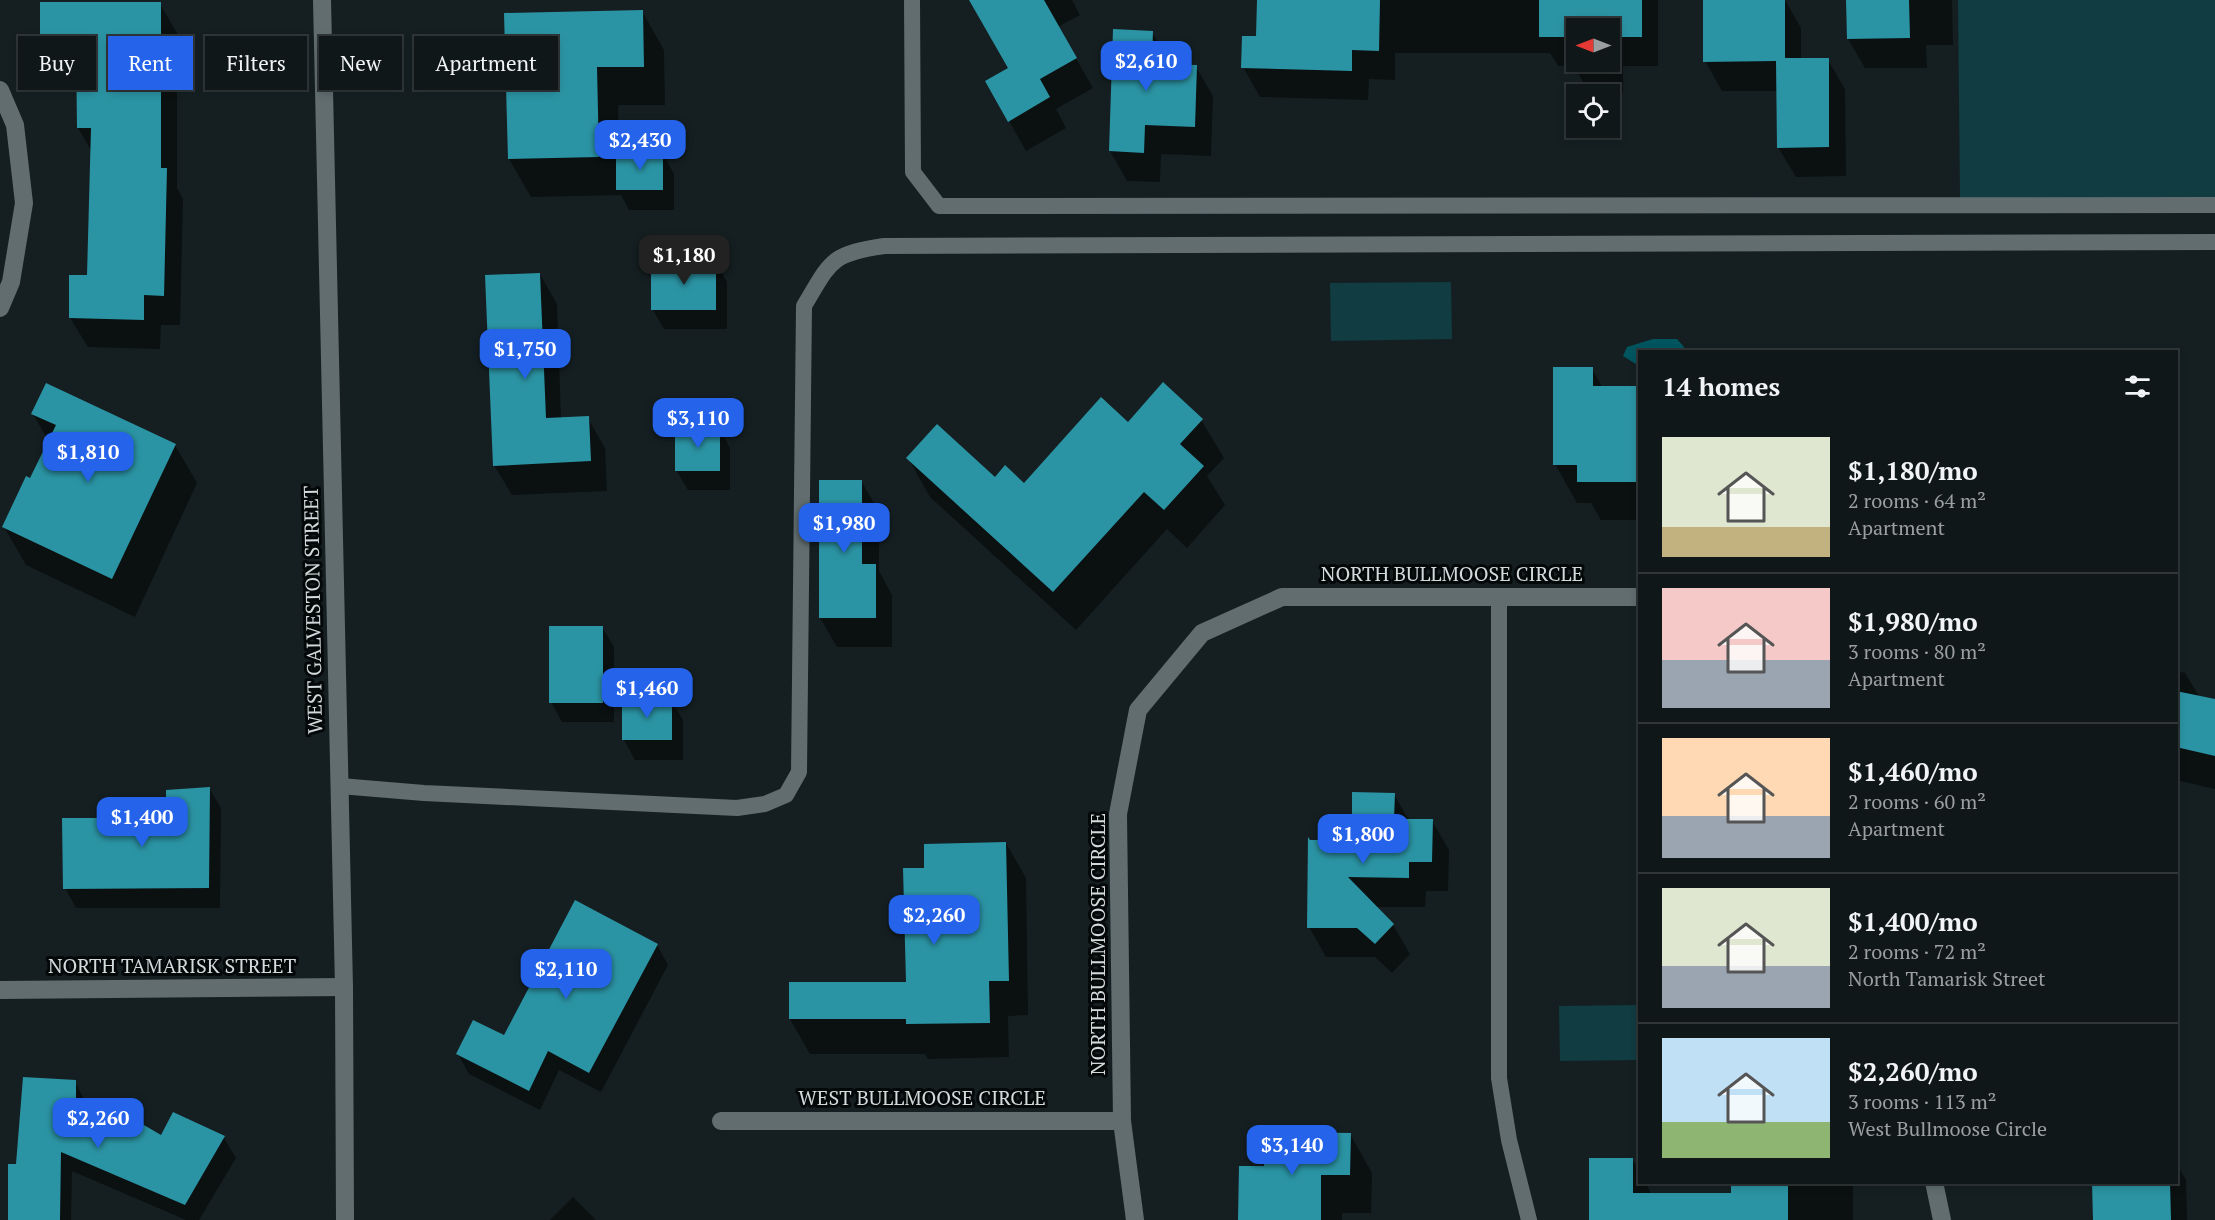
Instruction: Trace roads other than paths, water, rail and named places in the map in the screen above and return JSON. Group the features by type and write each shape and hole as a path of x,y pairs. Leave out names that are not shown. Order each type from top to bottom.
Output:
{"street":[{"name":"WEST GALVESTON STREET","path":"322,0 344,987 345,1220"},
{"path":"0,90 15,125 24,202 11,282 0,308"},
{"name":"NORTH BULLMOOSE CIRCLE","path":"1135,1220 1122,1120 1118,814 1138,710 1202,633 1282,597 1638,597"},
{"name":"NORTH TAMARISK STREET","path":"0,990 344,987"},
{"name":"WEST BULLMOOSE CIRCLE","path":"721,1120 1122,1120"},
{"path":"1934,1184 1942,1220"}],"lane":[{"path":"912,0 913,172 939,206 2215,205"},
{"path":"340,786 424,793 737,808 765,804 786,795 799,772 804,306 834,259 854,250 884,246 2215,242"},
{"path":"1499,597 1499,1078 1509,1140 1529,1220"}]}
